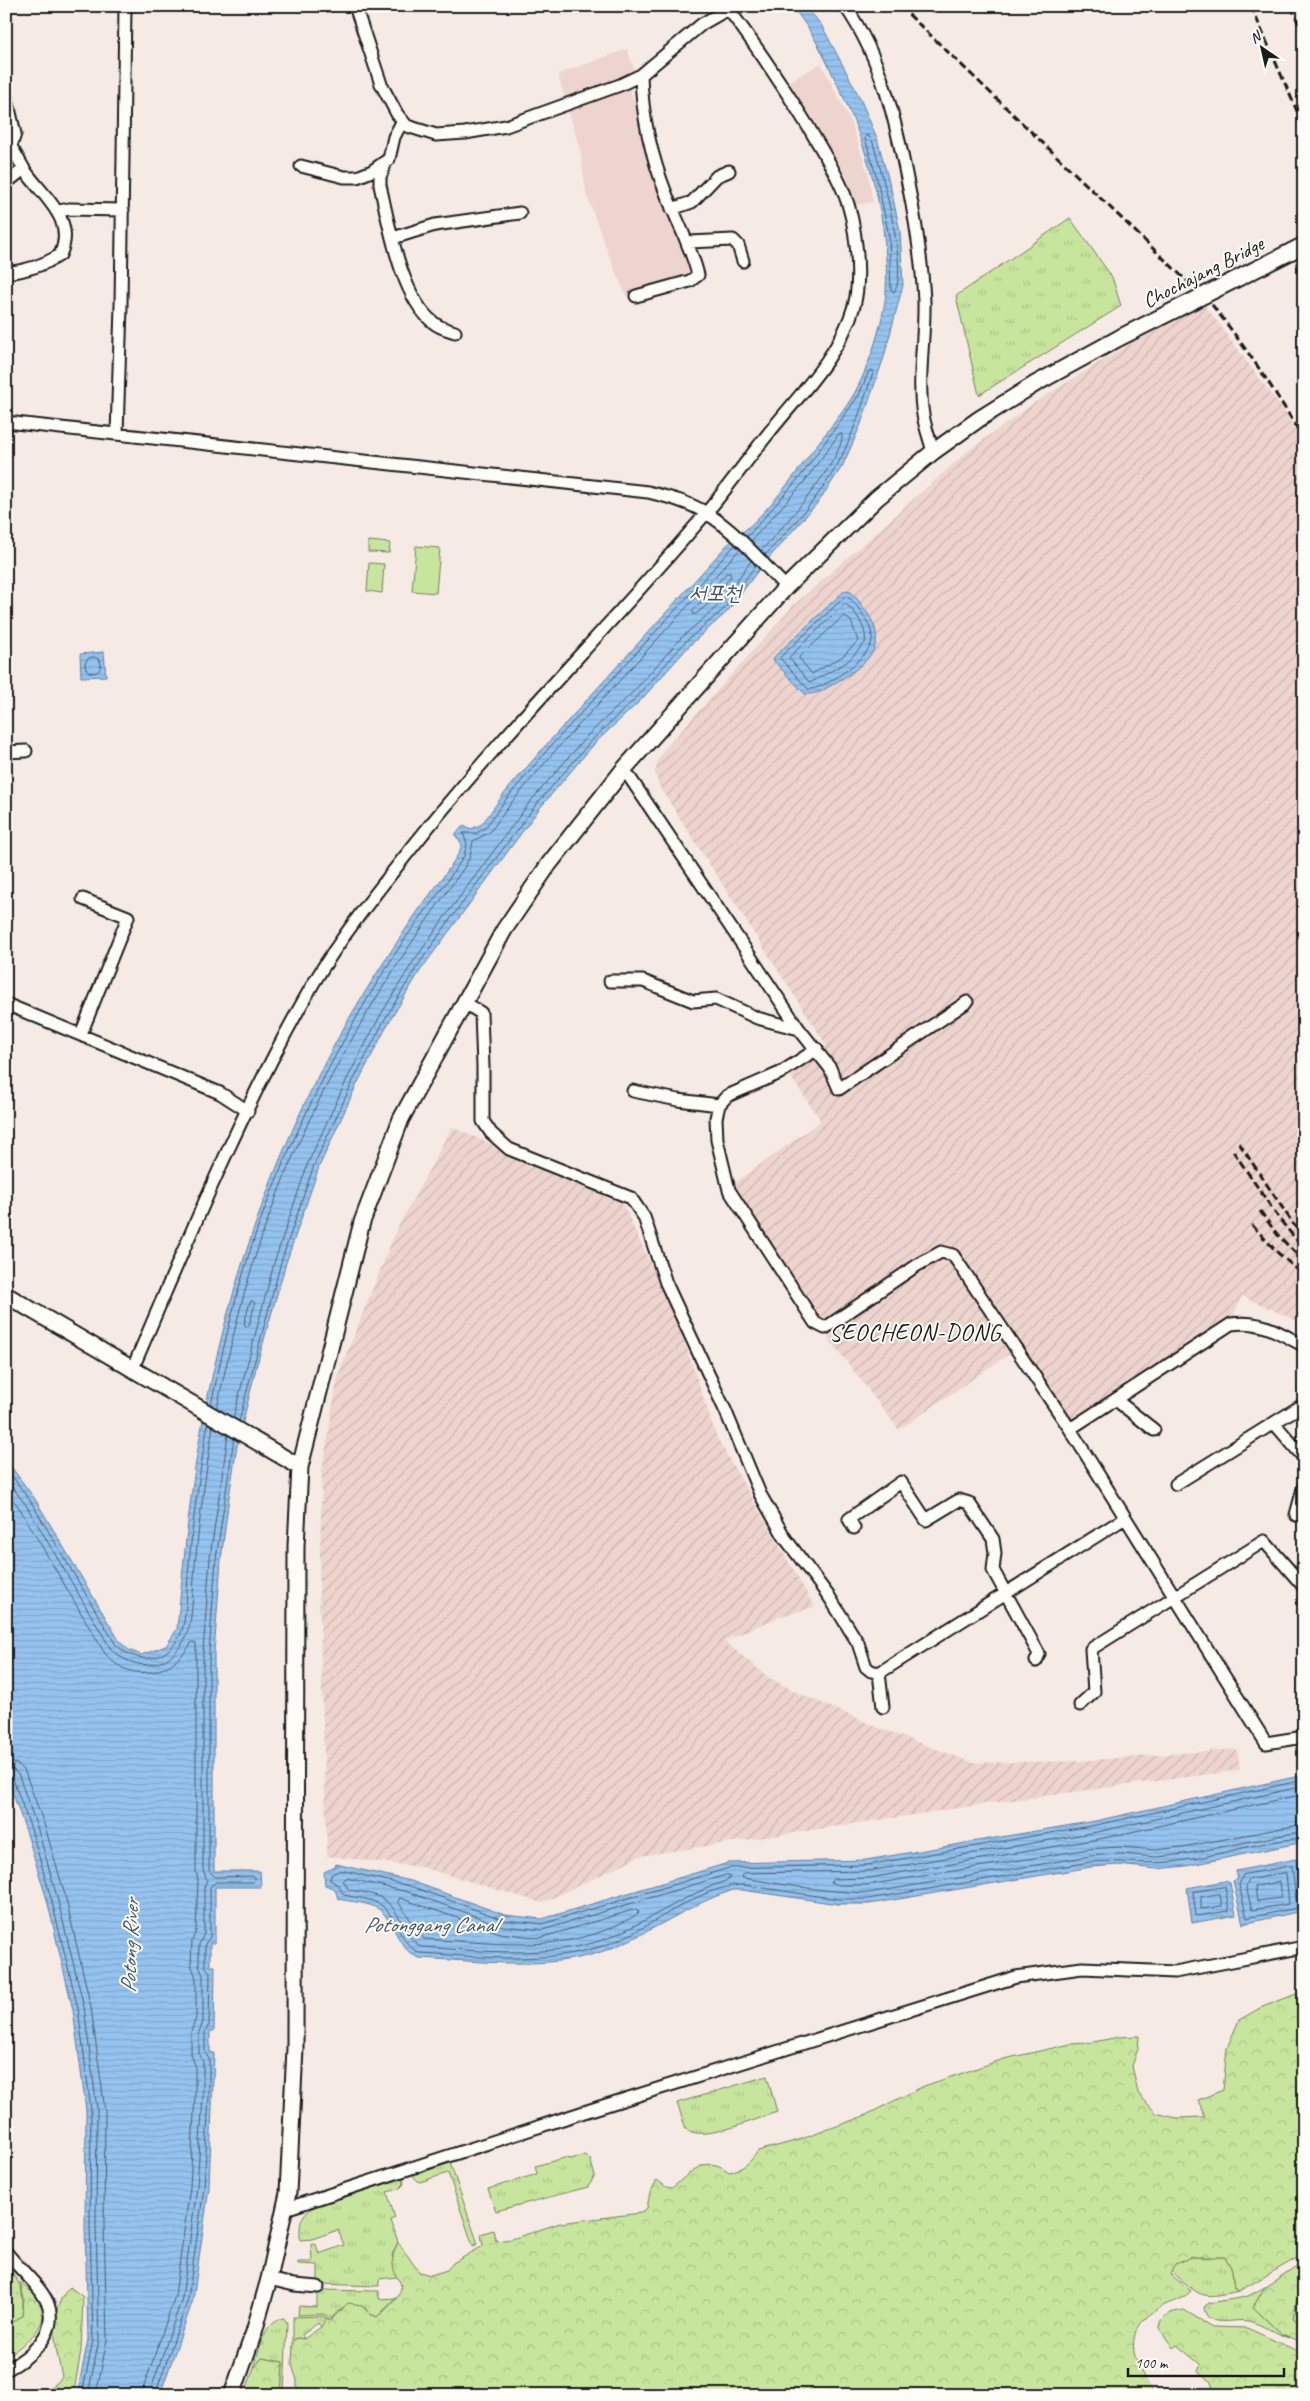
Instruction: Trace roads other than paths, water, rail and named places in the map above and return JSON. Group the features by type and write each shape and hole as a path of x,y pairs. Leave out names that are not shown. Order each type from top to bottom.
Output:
{"main road":[{"name":"Chochajang Bridge","path":"232,2395 254,2332 269,2279 288,2193 295,2048 296,1546 300,1467 362,1222 401,1118 504,930 549,864 624,769 786,586 877,498 933,452 979,419 1035,384 1121,337 1304,245"},
{"path":"6,1296 300,1467"}],"street":[{"path":"117,434 123,210 125,6"},
{"path":"132,1370 204,1204 248,1111 313,983 336,948 416,842 507,735 706,512 840,342 855,303 855,230 846,196 834,171 782,85 746,30 727,8 702,24 641,75 620,85 506,126 465,133 436,135 407,126 402,122 381,84 355,6"},
{"path":"845,6 866,44 895,120 919,241 924,300 924,346 921,381 923,415 933,452"},
{"path":"636,296 690,281 698,275 689,242 672,209 648,139 642,104 641,75"},
{"path":"6,95 15,134 9,142 24,169 58,211 65,232 60,255 48,262 17,272 6,272"},
{"path":"402,122 394,137 389,159 380,177 380,185 398,262 414,298 425,315 436,325 455,332"},
{"path":"301,166 344,177 357,177 372,171 386,162"},
{"path":"6,183 24,169"},
{"path":"672,209 692,202 717,176 729,171"},
{"path":"58,211 69,208 123,210"},
{"path":"393,238 435,225 520,213"},
{"path":"689,242 732,240 738,245 743,261"},
{"path":"6,422 496,477 648,492 676,498 706,512 730,532 786,586"},
{"path":"6,752 26,751"},
{"path":"624,769 799,1028 830,1068 840,1089 967,1002"},
{"path":"81,1034 128,917 83,899"},
{"path":"610,981 643,981 694,1001 716,999 757,1018 799,1028"},
{"path":"463,1002 481,1013 483,1121 491,1133 508,1149 631,1198 644,1217 666,1283 726,1412 760,1494 785,1538 830,1598 858,1643 866,1667 871,1671 879,1673 1125,1518"},
{"path":"6,1004 220,1093 248,1111"},
{"path":"817,1049 780,1073 727,1096 719,1105 716,1118 717,1140 729,1190 815,1323 825,1328 916,1266 941,1252 953,1255 1070,1429 1266,1743 1304,1737"},
{"path":"633,1091 678,1100 719,1105"},
{"path":"1070,1429 1231,1324 1250,1322 1266,1327 1304,1346"},
{"path":"1116,1400 1154,1430"},
{"path":"1176,1484 1275,1424 1304,1404"},
{"path":"1275,1424 1304,1458"},
{"path":"854,1528 849,1519 901,1482 926,1520 959,1500 969,1503 993,1539 993,1570 1039,1654 1036,1660"},
{"path":"1296,1514 1304,1485"},
{"path":"1080,1705 1094,1692 1090,1648 1264,1541 1304,1587"},
{"path":"879,1673 883,1707"},
{"path":"285,2209 584,2112 1016,1977 1082,1968 1175,1972 1304,1947"},
{"path":"6,2252 48,2304 50,2316 48,2332 38,2346 22,2361 6,2370"},
{"path":"269,2279 294,2285 318,2287"}],"water":[{"path":"791,6 806,6 822,26 859,96 877,138 891,189 900,231 903,285 884,357 861,424 843,465 820,500 760,568 727,612 690,645 641,700 595,743 539,809 420,971 389,1022 357,1084 319,1167 286,1263 257,1364 237,1446 221,1560 214,1653 214,1871 260,1871 261,1887 215,1887 215,1943 210,1943 210,1966 215,1966 214,2031 210,2031 210,2052 214,2053 209,2188 193,2300 160,2395 77,2395 88,2339 85,2225 86,2110 73,2010 47,1900 6,1774 6,1460 35,1499 120,1642 129,1650 141,1655 166,1646 177,1629 198,1446 213,1372 238,1277 253,1231 288,1139 331,1051 396,943 459,853 462,844 455,835 464,825 471,829 482,824 503,795 546,745 727,545 752,524 774,501 846,407 865,370 879,329 886,291 885,241 876,190 861,140 842,94 820,48 807,26"},
{"path":"844,591 851,592 871,619 876,641 873,650 855,670 840,680 819,692 805,694 773,660"},
{"path":"104,652 106,676 81,677 80,654"},
{"name":"Potonggang Canal","path":"1304,1775 1304,1842 1186,1866 1157,1869 1118,1865 1091,1867 869,1904 838,1904 733,1890 702,1903 612,1948 566,1960 542,1963 419,1958 406,1949 390,1922 380,1910 365,1904 338,1899 335,1889 325,1885 324,1872 335,1867 336,1864 411,1881 505,1915 542,1919 728,1863 866,1860 1095,1821"},
{"path":"1296,1859 1302,1911 1243,1924 1233,1881 1238,1879 1236,1871"},
{"path":"1225,1881 1230,1883 1236,1915 1192,1923 1187,1888"}],"railway":[{"path":"900,6 1213,306 1238,338 1304,440"},
{"path":"1251,6 1304,127"},
{"path":"1291,6 1304,36"},
{"path":"1239,1143 1294,1225 1304,1236"},
{"path":"1233,1151 1280,1220 1304,1249"},
{"path":"1260,1211 1277,1234 1304,1262"},
{"path":"1252,1225 1278,1253 1304,1275"}],"district":[{"name":"SEOCHEON-DONG","path":"915,1332"}],"water label":[{"name":"서포천","path":"715,592"},
{"name":"Potong River","path":"129,1946"}]}
